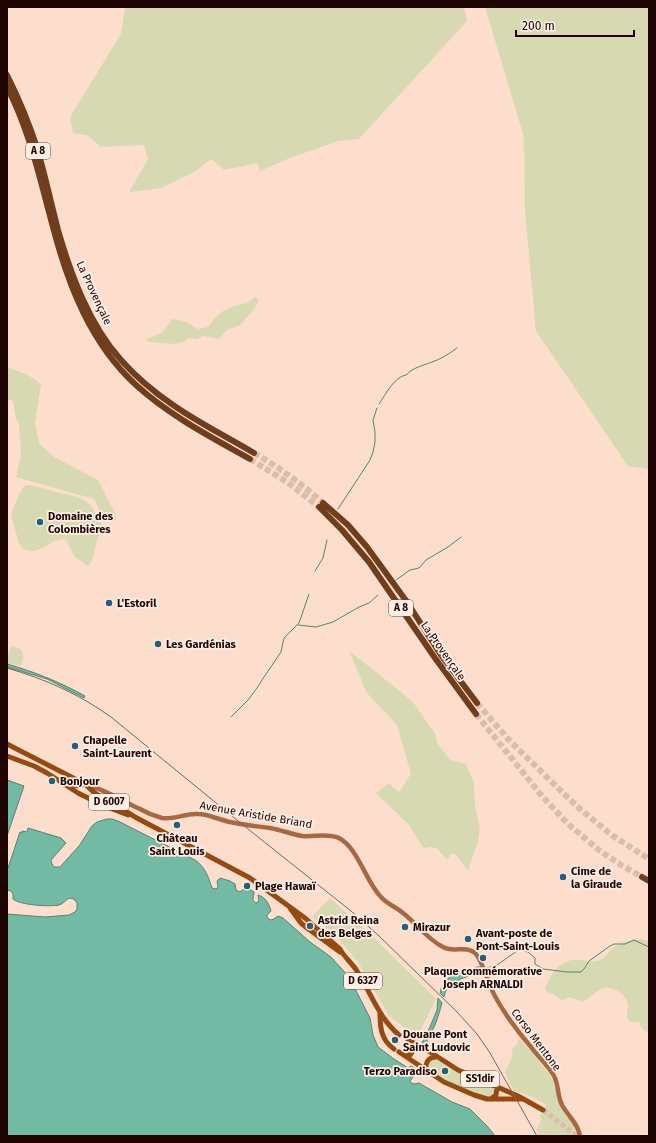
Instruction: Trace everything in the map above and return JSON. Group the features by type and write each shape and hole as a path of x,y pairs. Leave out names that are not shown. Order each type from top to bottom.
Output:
{"highway":[{"name":"La Provençale","path":"7,76 23,108 37,148 56,230"},
{"name":"La Provençale","path":"7,87 24,125 56,230 75,281 113,361 137,386 162,406 180,418 252,456"},
{"name":"La Provençale","path":"476,714 435,658 369,562 321,505 348,525 367,547 396,586 441,654 477,703"},
{"path":"642,877 649,881"}],"main road":[{"name":"D 6007","path":"7,744 86,784 98,796 135,817"},
{"name":"D 6007","path":"7,756 34,766 65,784 84,798 108,808"},
{"name":"Avenue Aristide Briand","path":"65,784 76,786 86,784 98,788 147,813 162,818 174,818 193,814 204,815 229,822 270,828 302,836 329,836 339,838 356,857 385,901 413,921 425,934 442,947 472,950 482,964"},
{"path":"84,798 89,793 93,792"},
{"path":"98,796 98,804"},
{"name":"D 6327","path":"108,808 135,817 250,878 311,923 340,949 360,976 380,1013 389,1025 400,1035"},
{"name":"Corso Mentone","path":"482,964 495,997 502,1010 554,1077 560,1100 576,1124 580,1136"},
{"name":"D 6327","path":"380,1013 384,1037 388,1044 394,1049"},
{"path":"399,1052 406,1056 410,1055 414,1049 413,1044 408,1040"},
{"name":"SS1dir","path":"413,1044 421,1047 458,1070 525,1100 543,1110"},
{"name":"SS1dir","path":"406,1056 452,1086 480,1098 525,1100"},
{"path":"426,1070 427,1061 431,1057 436,1056"},
{"path":"491,1099 496,1095 497,1087"}],"green space":[{"path":"125,7 464,7 467,21 359,139 338,141 290,158 260,171 257,163 224,170 211,159 196,171 161,188 129,192 148,159 144,145 101,147 87,135 73,133 70,117 121,34"},
{"path":"485,7 649,7 649,469 628,466 536,331 525,212 524,137"},
{"path":"255,297 259,300 254,309 240,325 227,330 219,339 204,336 196,339 189,338 183,342 173,344 145,340 163,332 172,319 184,321 198,329 208,327 223,311 234,306 247,303"},
{"path":"7,331 8,367 28,375 41,384 35,423 39,443 54,457 98,480 117,517 112,522 104,518 94,499 16,477 21,455 19,423 16,419 13,401 7,399"},
{"path":"28,485 80,498 91,505 98,520 106,528 98,537 92,560 88,566 75,557 66,540 63,539 54,541 35,551 23,549 19,543 11,514 23,487"},
{"path":"11,646 19,648 23,652 21,666 7,663"},
{"path":"349,651 413,702 436,735 437,743 450,760 466,764 474,782 475,806 480,828 478,841 468,870 454,853 451,854 447,860 437,848 428,847 424,849 409,825 376,793 389,783 399,792 411,774 397,725 367,693"},
{"path":"330,898 375,939 436,999 417,1037 389,1016 358,962 334,934 312,917"},
{"path":"641,939 649,941 649,1031 646,1032 641,1027 639,1022 630,1022 628,1020 627,1001 619,992 611,988 601,989 583,1002 570,997 562,1000 553,994 547,993 545,989 549,980 555,970 564,963 573,960 592,962 598,961 603,959 617,945"},
{"path":"520,1039 548,1072 554,1082 558,1101 574,1124 576,1136 540,1136 536,1130 542,1119 540,1116 546,1105 531,1096 514,1091 505,1073 511,1058 512,1049"},
{"path":"435,1058 494,1087 495,1094 491,1097 487,1097 453,1085 428,1070 428,1062"}],"water":[{"path":"7,664 47,678 85,696 84,698 47,679 7,667"},
{"path":"7,780 24,786 7,836"},
{"path":"107,819 118,821 195,860 204,869 212,888 216,889 218,887 217,881 220,878 235,884 236,890 240,892 246,887 254,892 253,900 256,903 259,901 258,895 263,897 268,903 271,911 267,915 267,918 271,920 278,916 283,918 310,942 331,957 349,977 370,1018 373,1035 378,1047 408,1068 411,1066 416,1069 410,1081 411,1083 419,1083 452,1102 470,1109 495,1136 7,1136 7,914 45,917 69,915 77,909 77,903 74,899 69,898 63,903 55,906 42,906 16,901 13,899 13,894 11,891 7,890 7,868 20,832 27,832 28,828 61,838 66,843 51,860 54,867 60,867 79,846 92,826 97,822"},
{"path":"480,967 481,973 453,983 446,991 444,997 440,993 446,980 454,974"},
{"path":"438,998 442,1003 435,1025 428,1038 427,1046 422,1043 437,1010"}],"waterway":[{"path":"379,404 394,382 402,376 406,375 415,368 442,358 457,348"},
{"path":"338,509 370,460 375,442 373,420 377,408"},
{"path":"396,580 410,570 419,568 426,560 448,547 461,537"},
{"path":"315,571 323,558 327,540"},
{"path":"231,717 248,700 281,652 284,638 299,623 309,594"},
{"path":"298,625 316,627 333,622 369,603 378,595"},
{"path":"487,968 497,965 517,951 521,950 528,952 535,958 535,964 543,969 581,972 589,961 614,944 625,944 634,940 649,947"}],"tunnel":[{"path":"254,453 290,476 323,503"},
{"path":"250,459 287,482 319,507"},
{"path":"477,703 508,739 580,809 613,836 649,859"},
{"path":"476,714 542,796 567,823 600,851 642,877"},
{"path":"543,1110 577,1136"}],"railway":[{"path":"7,668 35,677 74,694 111,717 351,911 378,935 457,1012 477,1034 490,1053 537,1136"}],"place":[{"name":"Domaine des Colombières","path":"40,522"},
{"name":"L'Estoril","path":"109,603"},
{"name":"Les Gardénias","path":"158,644"},
{"name":"Chapelle Saint-Laurent","path":"75,746"},
{"name":"Bonjour","path":"52,781"},
{"name":"Château Saint Louis","path":"177,825"},
{"name":"Cime de la Giraude","path":"563,877"},
{"name":"Plage Hawaï","path":"247,886"},
{"name":"Astrid Reina des Belges","path":"310,926"},
{"name":"Mirazur","path":"405,927"},
{"name":"Avant-poste de Pont-Saint-Louis","path":"468,939"},
{"name":"Plaque commémorative Joseph ARNALDI","path":"483,958"},
{"name":"Douane Pont Saint Ludovic","path":"395,1040"},
{"name":"Terzo Paradiso","path":"445,1071"}]}
